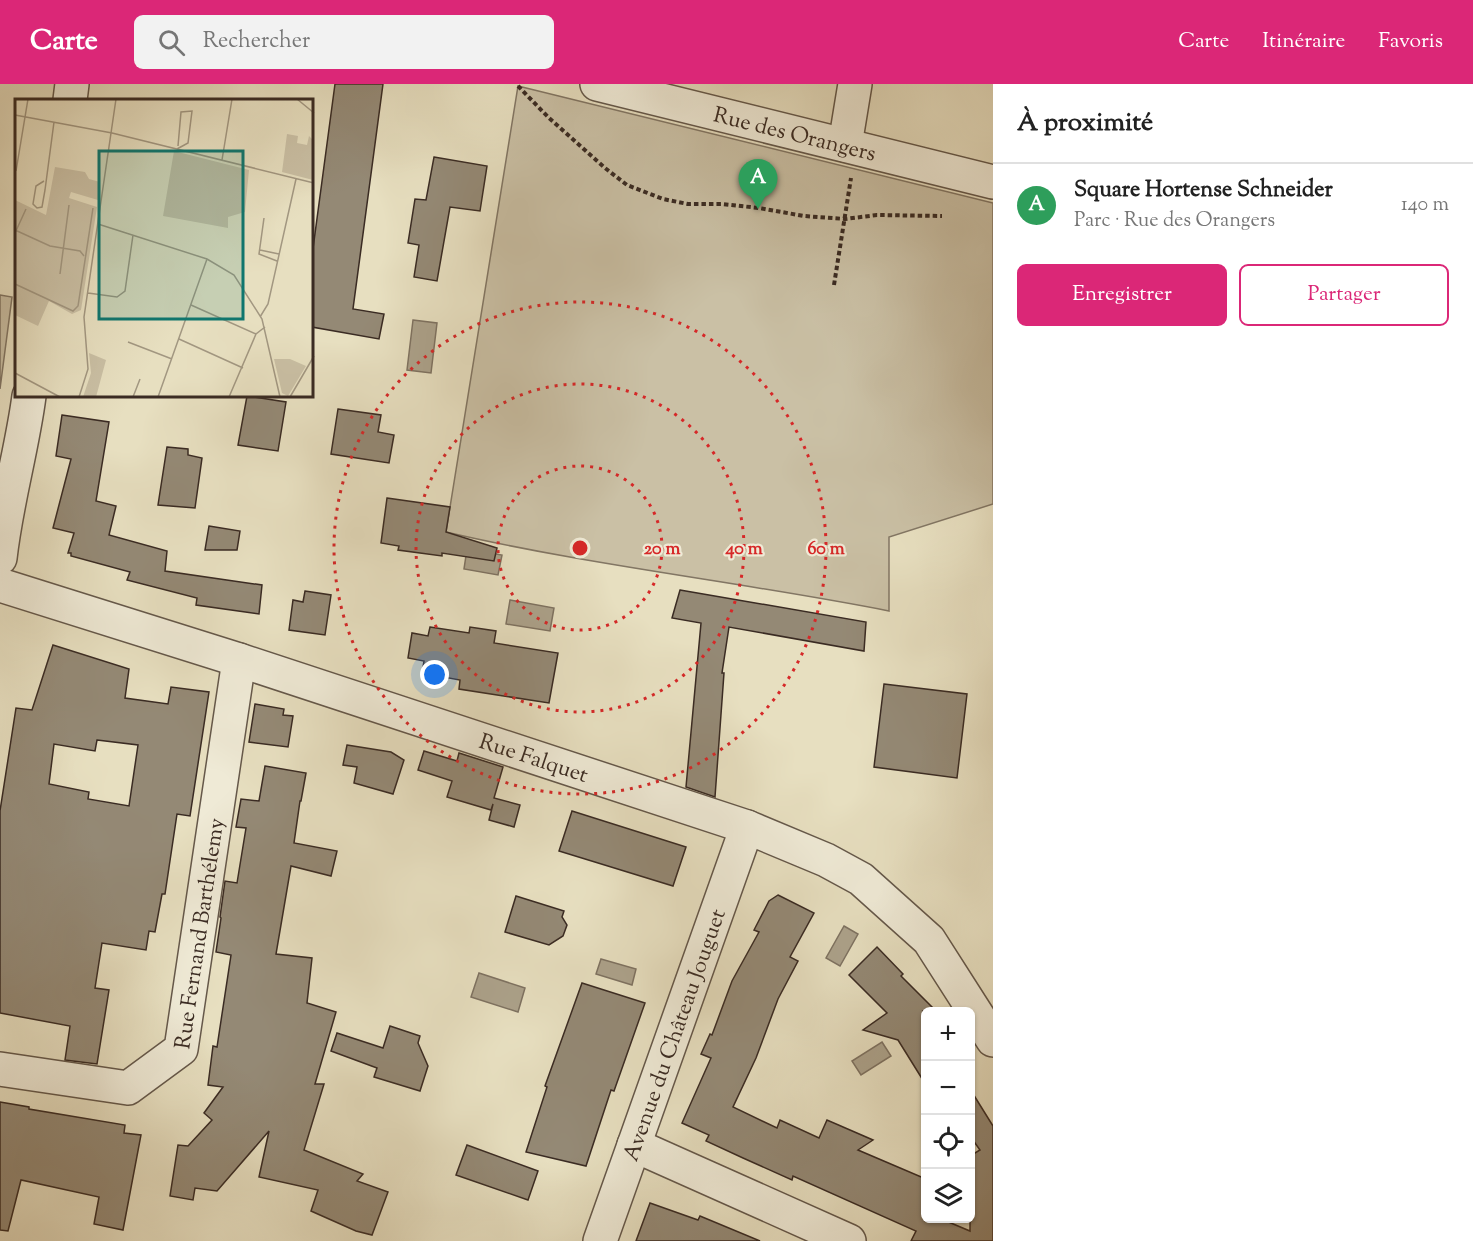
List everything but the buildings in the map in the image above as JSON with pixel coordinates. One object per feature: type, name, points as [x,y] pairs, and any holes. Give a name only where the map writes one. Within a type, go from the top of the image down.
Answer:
[{"type":"street","points":[[70,99],[72,84]]},
{"type":"street","name":"Rue des Orangers","points":[[597,84],[993,182]]},
{"type":"street","points":[[850,146],[855,84]]},
{"type":"street","points":[[0,558],[4,522],[25,426],[29,398]]},
{"type":"street","name":"Rue Falquet","points":[[0,585],[239,660],[747,827],[826,860],[861,879],[929,940],[993,1040]]},
{"type":"street","name":"Rue Fernand Barthélemy","points":[[0,1069],[128,1088],[181,1048],[239,660]]},
{"type":"street","name":"Avenue du Château Jouguet","points":[[600,1241],[747,827]]},
{"type":"street","points":[[634,1145],[849,1241]]},
{"type":"path","points":[[518,86],[549,118],[605,168],[627,185],[654,196],[688,204],[722,204],[804,216],[845,219],[877,215],[942,216]]},
{"type":"path","points":[[834,285],[845,219],[850,146]]},
{"type":"shaded area","points":[[518,86],[993,203],[993,504],[889,537],[889,611],[556,555],[446,532]]},
{"type":"shaded area","points":[[0,295],[12,297],[0,389]]},
{"type":"shaded area","points":[[413,320],[437,323],[431,373],[407,370]]},
{"type":"shaded area","points":[[467,549],[502,555],[498,575],[464,569]]},
{"type":"shaded area","points":[[510,600],[554,608],[550,631],[506,624]]},
{"type":"shaded area","points":[[844,926],[858,934],[840,966],[826,958]]},
{"type":"shaded area","points":[[601,959],[636,969],[632,985],[596,974]]},
{"type":"shaded area","points":[[479,973],[525,988],[518,1012],[471,997]]},
{"type":"shaded area","points":[[882,1042],[891,1056],[861,1075],[852,1061]]},
{"type":"place","name":"Square Hortense Schneider","points":[[758,209]]}]
